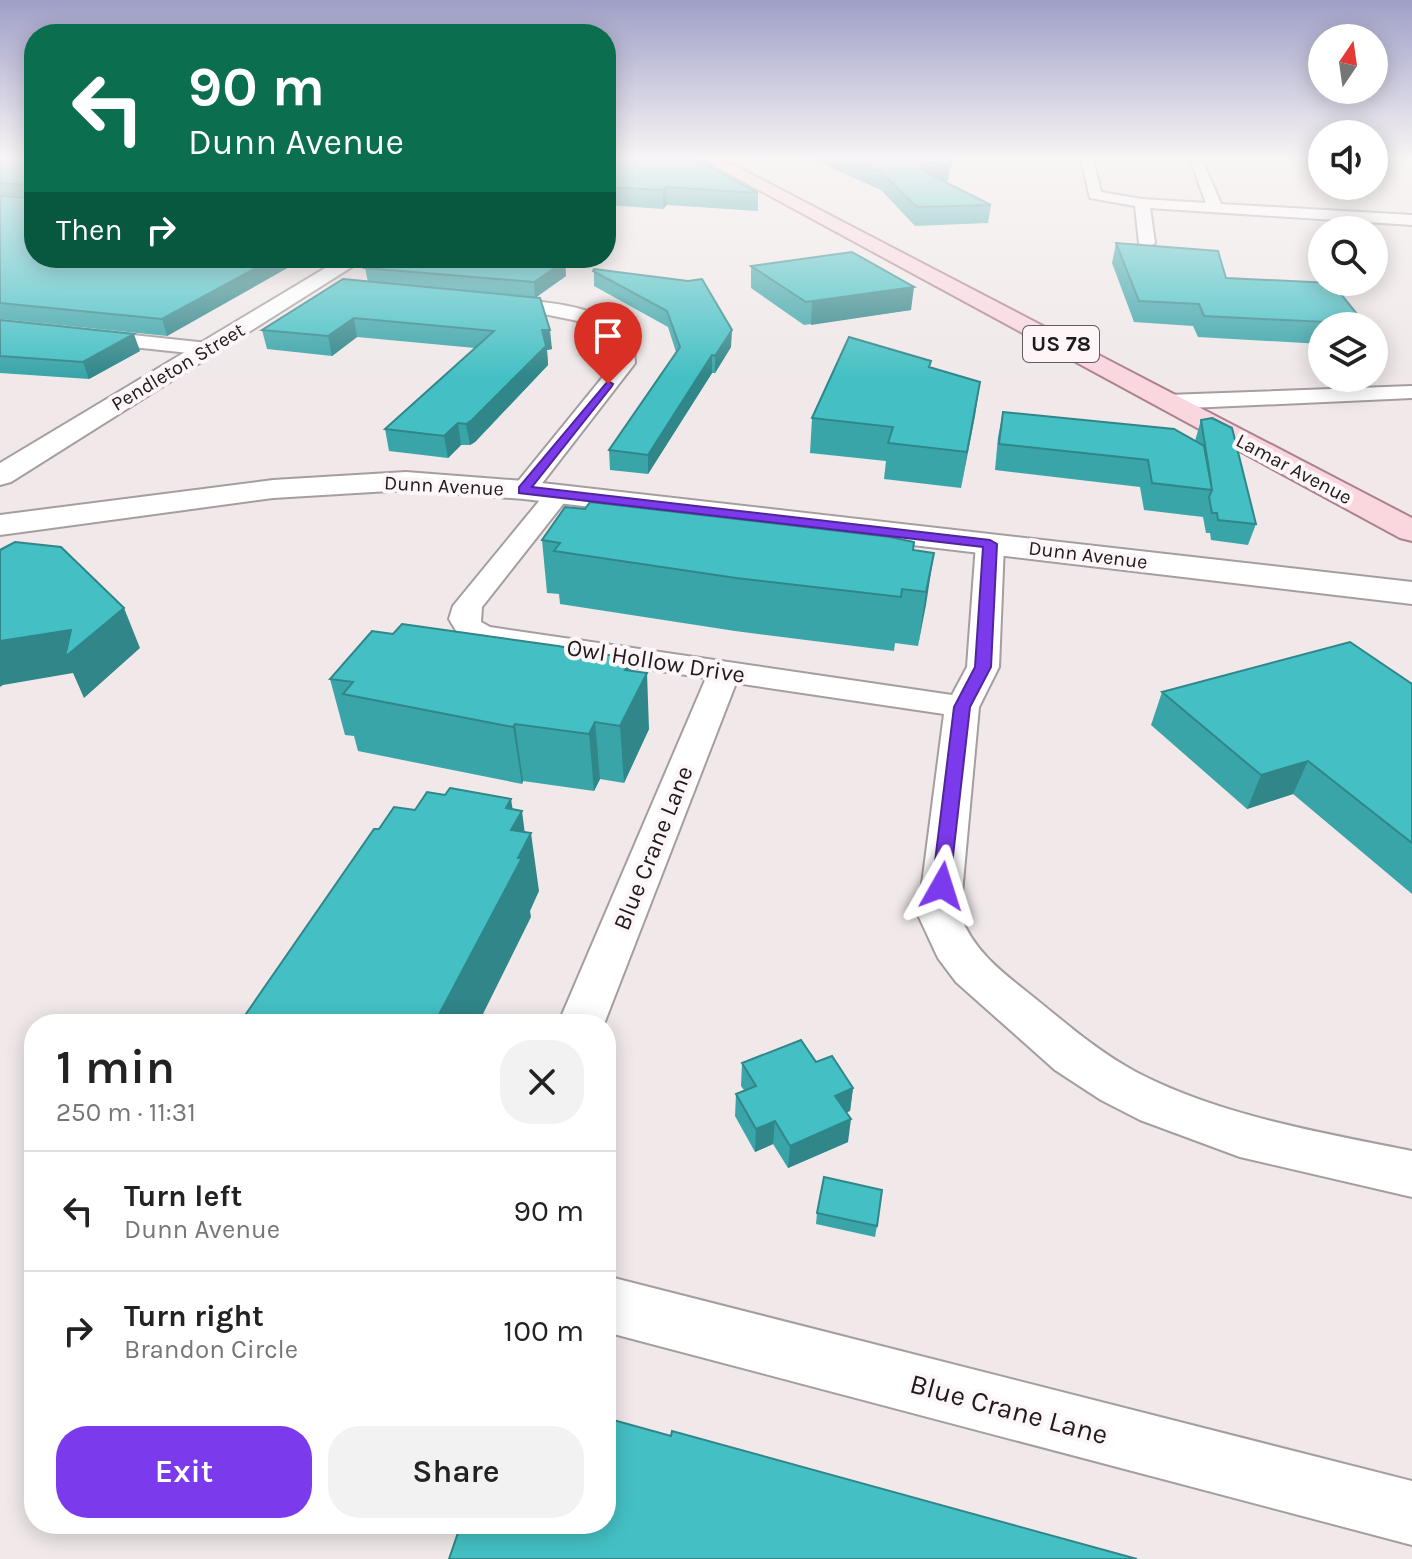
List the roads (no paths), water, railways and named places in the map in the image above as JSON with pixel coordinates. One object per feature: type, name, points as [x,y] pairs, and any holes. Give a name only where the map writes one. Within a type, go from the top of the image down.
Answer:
[{"type":"main road","name":"Lamar Avenue","points":[[850,232],[1412,531]]},
{"type":"street","points":[[1146,232],[1147,243]]},
{"type":"street","name":"Pendleton Street","points":[[0,476],[340,268]]},
{"type":"street","points":[[310,286],[339,289]]},
{"type":"street","points":[[468,300],[539,307],[594,319],[623,340],[625,363],[524,490]]},
{"type":"street","points":[[0,327],[208,349]]},
{"type":"street","points":[[1167,402],[1412,392]]},
{"type":"street","name":"Dunn Avenue","points":[[0,525],[273,489],[406,481],[524,490],[1412,593]]},
{"type":"street","name":"Owl Hollow Drive","points":[[558,494],[468,606],[464,619],[469,628],[482,635],[962,707]]},
{"type":"street","points":[[990,544],[983,667],[962,707],[939,915],[948,943],[975,975],[1080,1062],[1197,1121],[1263,1143],[1412,1174]]},
{"type":"street","name":"Blue Crane Lane","points":[[585,1014],[725,671]]},
{"type":"street","name":"Blue Crane Lane","points":[[616,1307],[1412,1513]]}]
